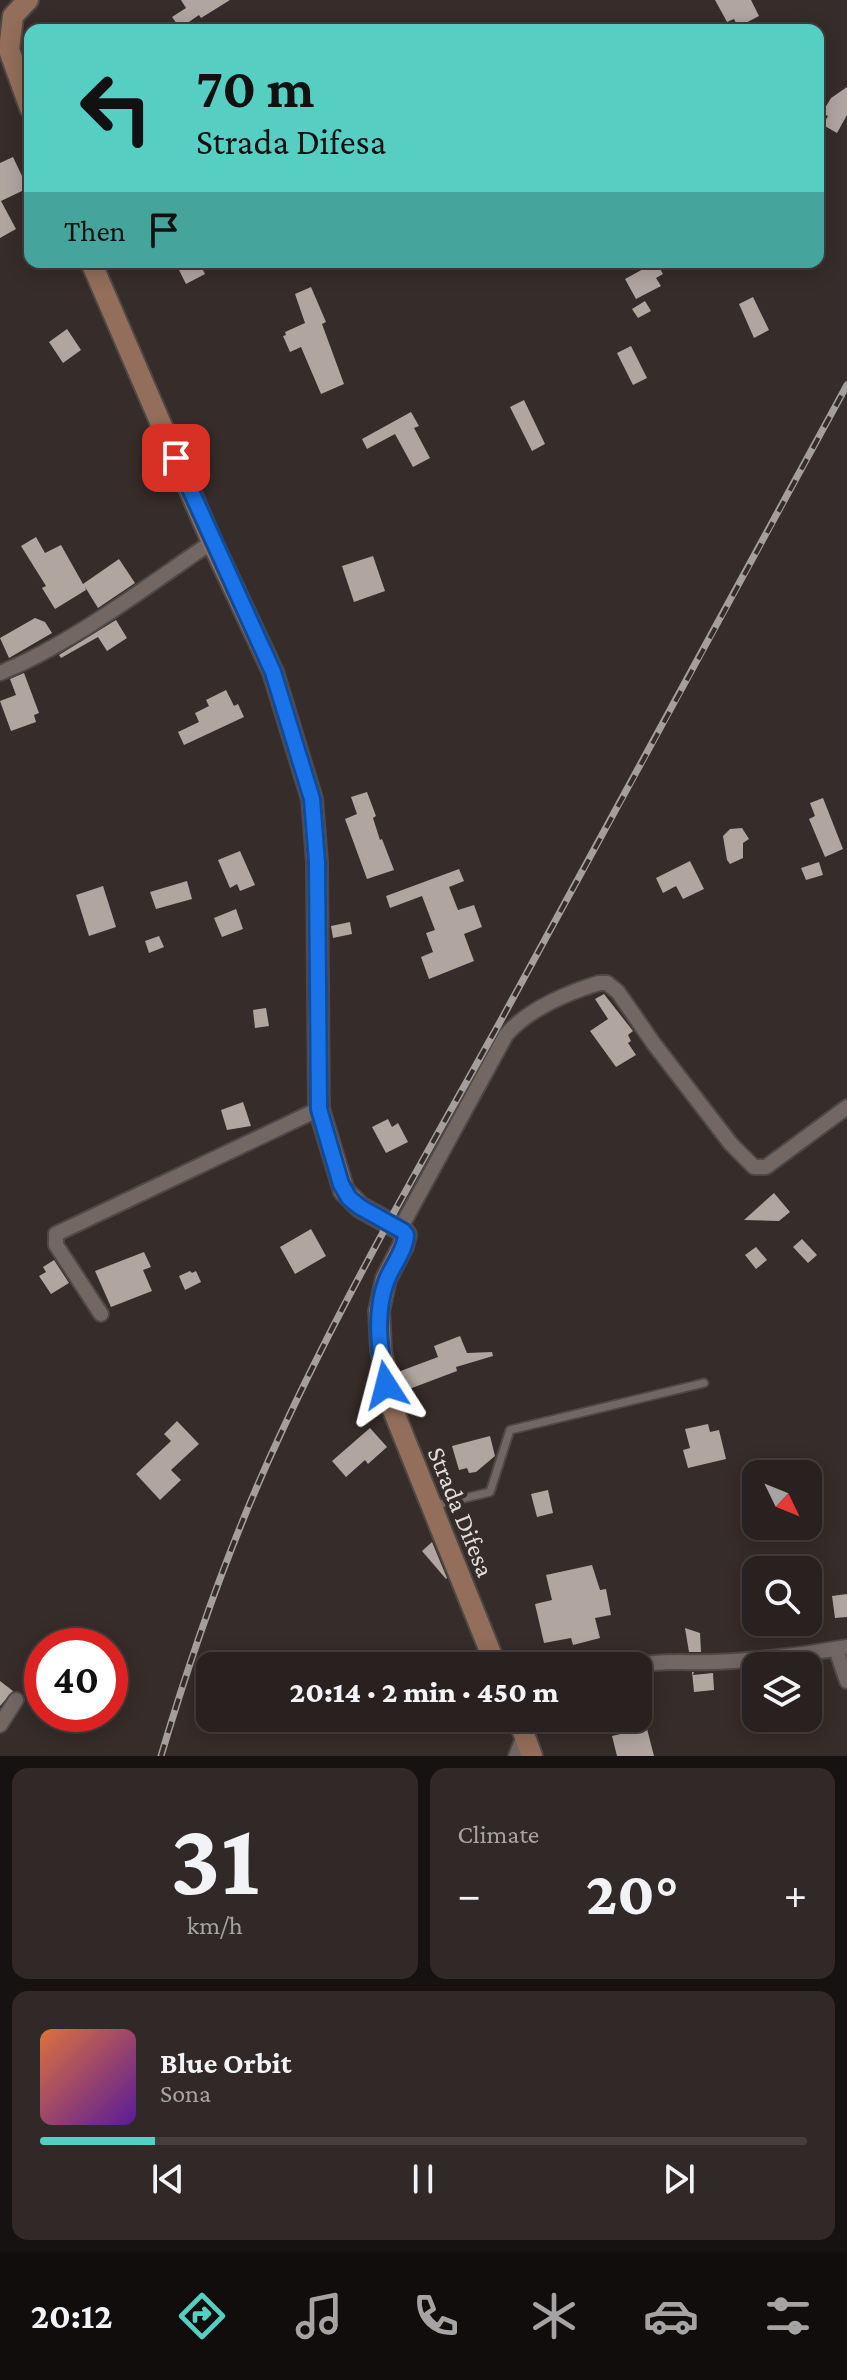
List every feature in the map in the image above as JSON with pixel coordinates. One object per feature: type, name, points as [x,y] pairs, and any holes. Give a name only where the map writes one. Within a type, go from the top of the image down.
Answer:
[{"type":"street","points":[[24,91],[9,50],[13,16],[28,0]]},
{"type":"street","points":[[94,268],[212,542],[273,672],[312,799],[317,862],[319,1109],[344,1191],[360,1207],[400,1229],[506,1035],[532,1013],[599,983],[607,983],[618,992],[731,1144],[754,1167],[766,1167],[847,1107]]},
{"type":"street","points":[[0,673],[24,663],[111,610],[212,542]]},
{"type":"street","points":[[101,1314],[56,1245],[56,1234],[319,1109]]},
{"type":"street","name":"Strada Difesa","points":[[400,1229],[406,1240],[386,1279],[379,1329],[394,1416],[490,1652]]},
{"type":"street","points":[[652,1661],[712,1662],[841,1648],[847,1681]]},
{"type":"street","points":[[0,1725],[16,1700]]},
{"type":"street","points":[[516,1756],[520,1732]]},
{"type":"street","points":[[523,1732],[532,1756]]},
{"type":"lane","points":[[430,1506],[490,1492],[510,1430],[704,1383]]},
{"type":"building","points":[[181,0],[230,0],[201,18],[199,15],[186,24],[177,24],[172,17],[186,8]]},
{"type":"building","points":[[715,0],[751,0],[759,16],[744,24],[736,24],[734,19],[727,22]]},
{"type":"building","points":[[847,87],[847,115],[837,133],[824,126],[828,116],[824,110],[831,98]]},
{"type":"building","points":[[13,157],[24,175],[24,195],[22,191],[1,201],[16,229],[0,238],[0,163]]},
{"type":"building","points":[[178,268],[207,268],[203,270],[205,274],[186,284]]},
{"type":"building","points":[[645,268],[660,268],[663,274],[656,278],[661,286],[636,299],[625,279]]},
{"type":"building","points":[[311,287],[326,322],[322,324],[344,384],[321,394],[301,347],[290,352],[283,336],[285,332],[305,323],[295,294]]},
{"type":"building","points":[[753,297],[769,330],[754,338],[739,304]]},
{"type":"building","points":[[645,301],[651,311],[638,318],[632,309]]},
{"type":"building","points":[[67,329],[81,350],[63,363],[49,342]]},
{"type":"building","points":[[631,346],[647,378],[633,385],[617,353]]},
{"type":"building","points":[[524,400],[545,444],[532,451],[510,407]]},
{"type":"building","points":[[411,412],[419,426],[414,428],[430,458],[413,467],[395,434],[367,449],[362,439]]},
{"type":"building","points":[[36,537],[45,553],[61,545],[83,584],[119,559],[135,583],[98,608],[85,587],[86,590],[55,609],[42,588],[46,586],[21,546]]},
{"type":"building","points":[[373,556],[385,591],[354,602],[342,566]]},
{"type":"building","points":[[35,618],[45,622],[52,633],[9,658],[0,638]]},
{"type":"building","points":[[116,620],[127,638],[107,651],[98,637],[61,658],[59,655]]},
{"type":"building","points":[[24,673],[39,713],[34,715],[36,722],[11,731],[0,701],[16,695],[10,679]]},
{"type":"building","points":[[226,690],[244,717],[184,745],[178,732],[199,722],[195,713],[209,706],[206,700]]},
{"type":"building","points":[[367,792],[376,816],[373,818],[380,840],[394,870],[367,879],[345,819],[357,814],[351,797]]},
{"type":"building","points":[[823,798],[843,849],[825,857],[809,819],[815,816],[810,803]]},
{"type":"building","points":[[742,828],[749,839],[743,843],[743,858],[730,864],[723,836],[730,829]]},
{"type":"building","points":[[240,851],[255,885],[240,891],[237,884],[230,888],[218,860]]},
{"type":"building","points":[[690,861],[704,889],[683,899],[676,886],[663,893],[656,878]]},
{"type":"building","points":[[819,862],[823,875],[806,880],[801,868]]},
{"type":"building","points":[[459,869],[464,881],[449,887],[458,910],[474,905],[482,927],[464,934],[474,961],[429,979],[421,957],[433,952],[426,933],[435,930],[422,896],[390,908],[386,896]]},
{"type":"building","points":[[187,881],[192,899],[156,909],[150,892]]},
{"type":"building","points":[[103,886],[116,927],[89,936],[76,895]]},
{"type":"building","points":[[236,909],[243,929],[222,937],[214,918]]},
{"type":"building","points":[[350,922],[352,934],[333,938],[331,926]]},
{"type":"building","points":[[159,936],[164,947],[149,953],[145,941]]},
{"type":"building","points":[[604,994],[633,1031],[628,1035],[631,1041],[628,1043],[636,1055],[616,1067],[590,1031],[608,1019],[595,999]]},
{"type":"building","points":[[266,1008],[269,1026],[255,1028],[253,1010]]},
{"type":"building","points":[[243,1102],[251,1126],[227,1130],[221,1110]]},
{"type":"building","points":[[388,1119],[392,1127],[398,1123],[408,1142],[386,1153],[372,1127]]},
{"type":"building","points":[[774,1193],[790,1212],[779,1221],[744,1220]]},
{"type":"building","points":[[311,1229],[326,1256],[295,1274],[280,1247]]},
{"type":"building","points":[[802,1239],[817,1255],[808,1263],[793,1247]]},
{"type":"building","points":[[756,1247],[767,1260],[756,1269],[745,1255]]},
{"type":"building","points":[[144,1252],[151,1267],[143,1270],[152,1291],[111,1307],[95,1271]]},
{"type":"building","points":[[54,1260],[69,1283],[51,1294],[39,1276],[46,1272],[43,1267]]},
{"type":"building","points":[[196,1271],[201,1282],[185,1290],[179,1276]]},
{"type":"building","points":[[460,1336],[467,1353],[492,1352],[493,1356],[456,1367],[457,1371],[404,1391],[398,1372],[438,1357],[434,1346]]},
{"type":"building","points":[[177,1421],[199,1444],[171,1470],[181,1480],[160,1500],[136,1474],[171,1441],[164,1434]]},
{"type":"building","points":[[708,1424],[710,1432],[719,1430],[726,1459],[688,1468],[683,1450],[690,1448],[685,1429]]},
{"type":"building","points":[[370,1428],[387,1447],[368,1464],[365,1460],[346,1477],[332,1461]]},
{"type":"building","points":[[490,1436],[495,1456],[476,1472],[469,1473],[467,1468],[459,1470],[452,1446]]},
{"type":"building","points":[[548,1490],[553,1513],[537,1517],[531,1494]]},
{"type":"building","points":[[432,1542],[447,1578],[446,1579],[422,1551]]},
{"type":"building","points":[[592,1565],[600,1590],[606,1589],[611,1615],[595,1618],[600,1638],[573,1645],[571,1638],[544,1643],[535,1604],[552,1600],[546,1575]]},
{"type":"building","points":[[847,1594],[847,1617],[835,1618],[832,1596]]},
{"type":"building","points":[[685,1628],[700,1633],[701,1652],[689,1652]]},
{"type":"building","points":[[692,1672],[693,1675],[713,1673],[714,1690],[694,1692]]},
{"type":"building","points":[[0,1681],[13,1691],[0,1706]]},
{"type":"building","points":[[648,1732],[654,1756],[617,1756],[612,1736]]},
{"type":"railway","points":[[161,1756],[231,1550],[264,1470],[333,1327],[847,385]]},
{"type":"route","points":[[176,458],[273,672],[312,799],[317,862],[319,1109],[344,1191],[360,1207],[406,1235],[386,1279],[379,1311],[386,1385]]}]
